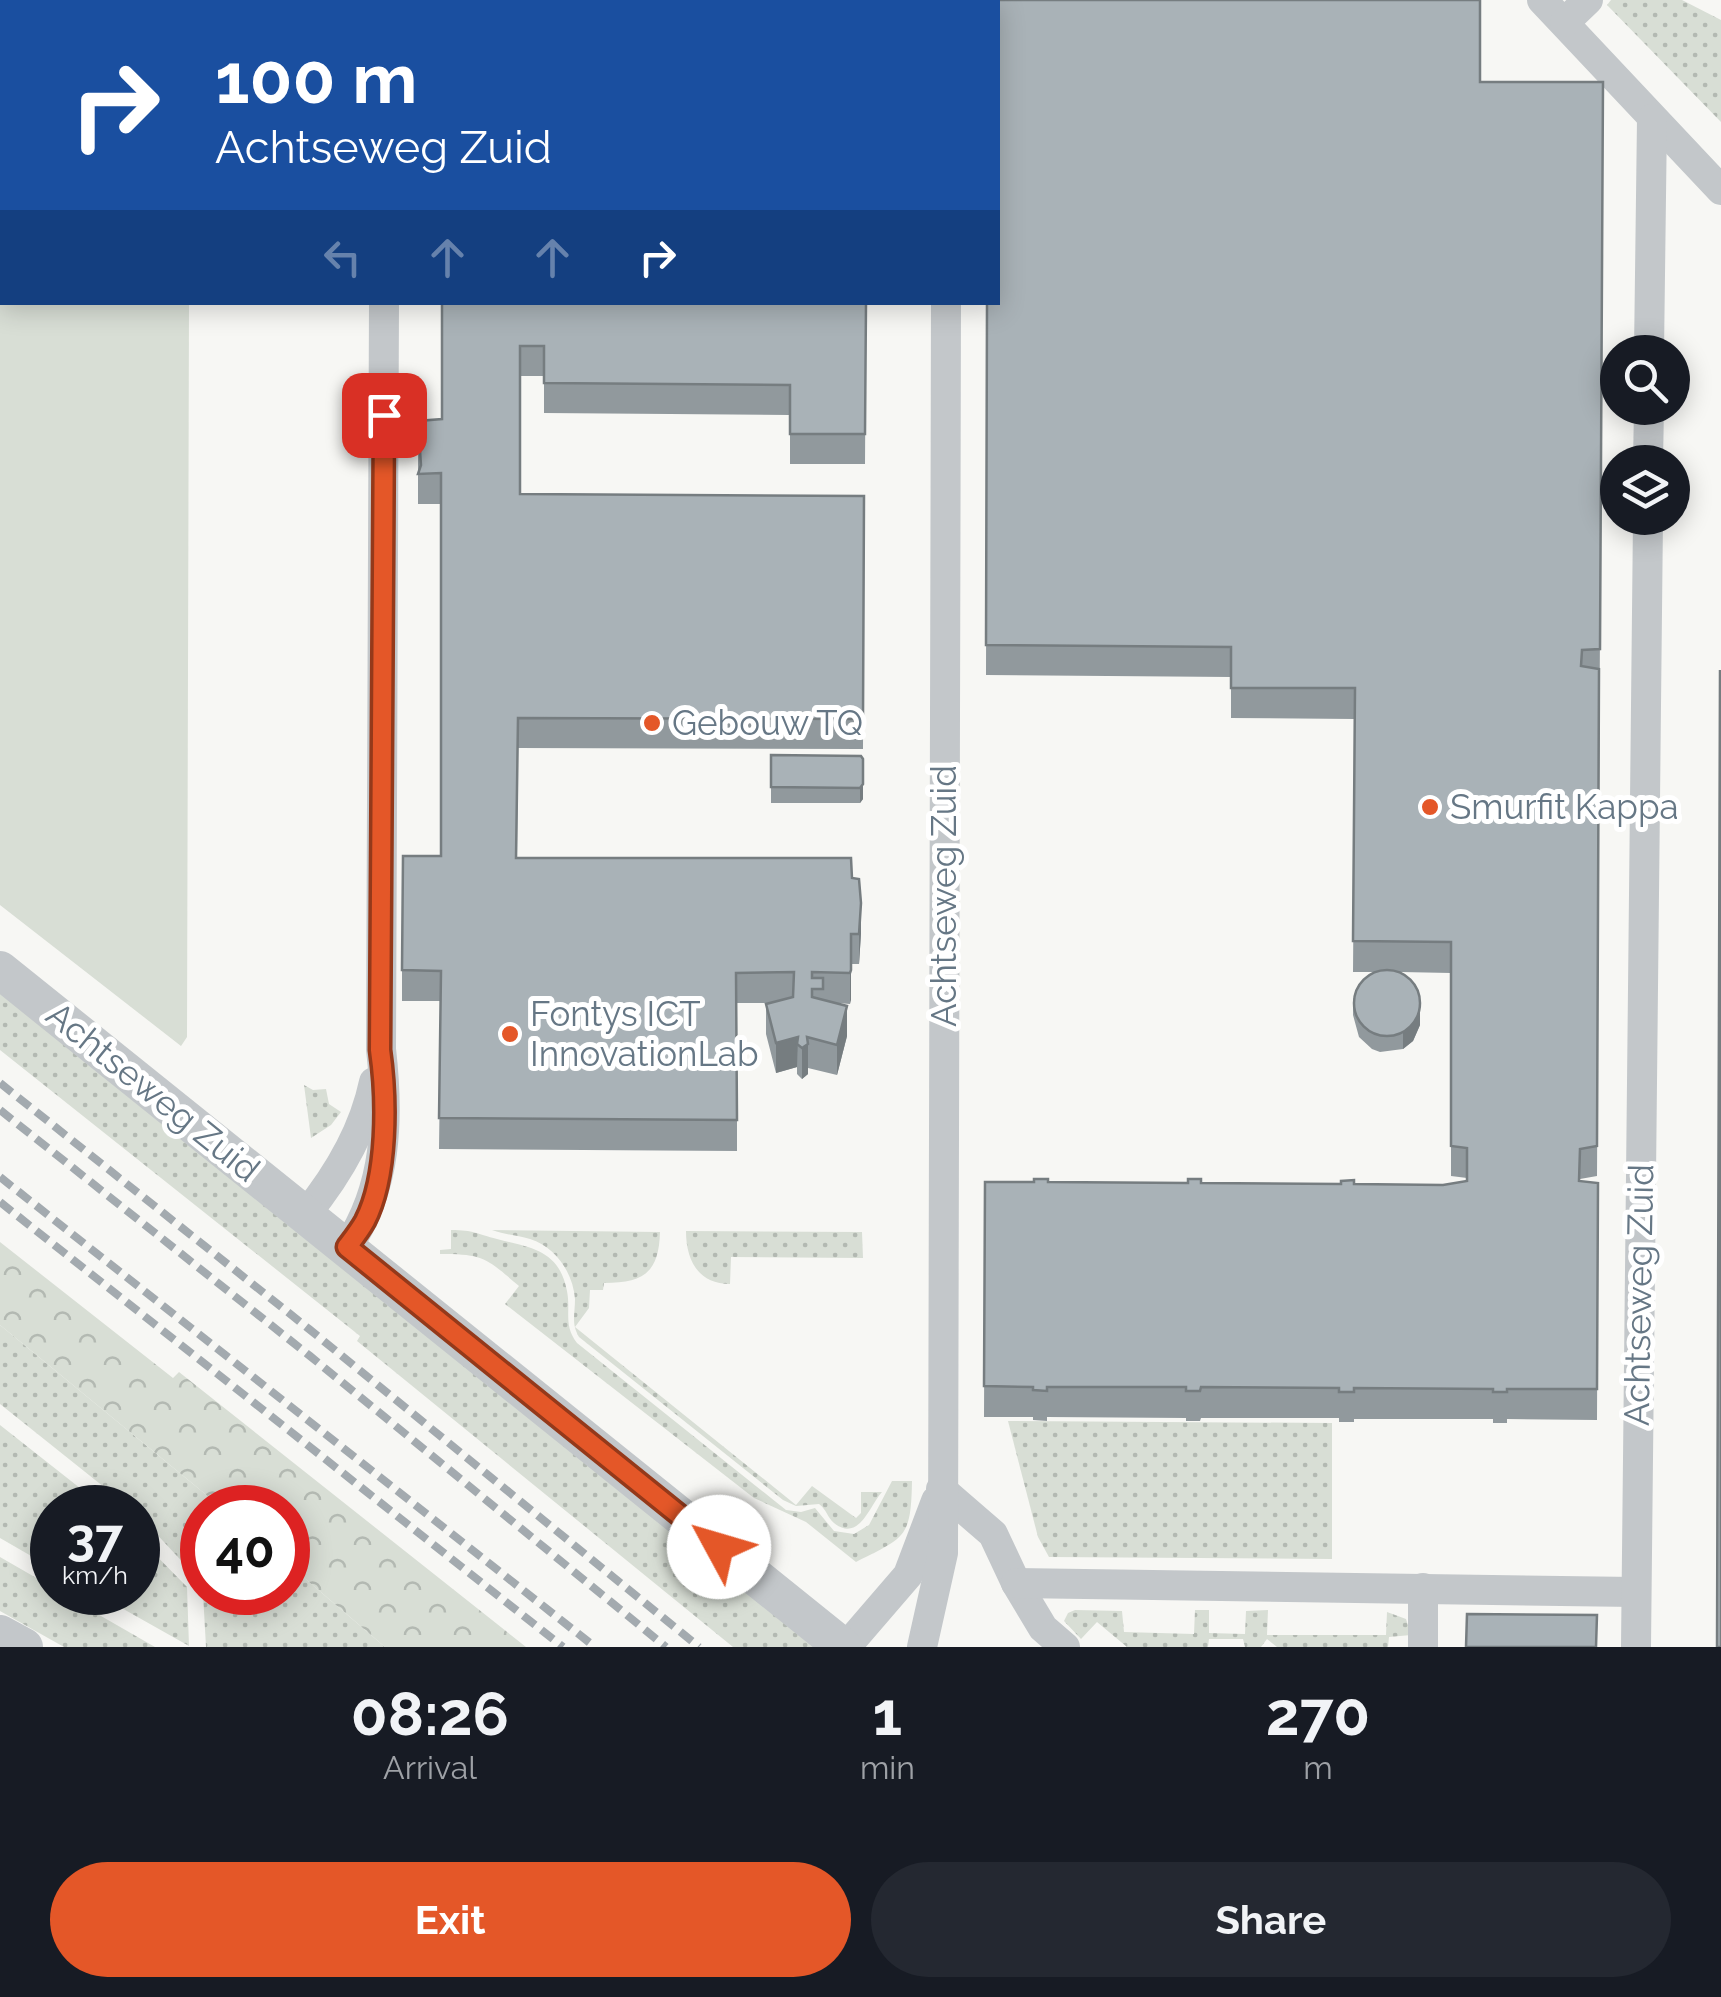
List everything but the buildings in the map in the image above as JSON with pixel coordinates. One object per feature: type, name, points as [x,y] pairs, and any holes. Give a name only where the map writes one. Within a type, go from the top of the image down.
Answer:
[{"type":"street","points":[[1542,0],[1721,190]]},
{"type":"street","points":[[1565,22],[1588,0]]},
{"type":"street","points":[[1650,335],[1652,120]]},
{"type":"street","points":[[347,1247],[366,1220],[382,1158],[386,1095],[380,1050],[384,305]]},
{"type":"street","name":"Achtseweg Zuid","points":[[922,1647],[943,1553],[946,305]]},
{"type":"street","name":"Achtseweg Zuid","points":[[1636,1647],[1648,535]]},
{"type":"street","name":"Achtseweg Zuid","points":[[0,970],[845,1647],[908,1575],[941,1489]]},
{"type":"street","points":[[306,1214],[326,1190],[367,1114],[380,1050]]},
{"type":"street","points":[[941,1489],[993,1534],[1043,1628],[1065,1647]]},
{"type":"street","points":[[1016,1583],[1635,1592]]},
{"type":"street","points":[[1423,1588],[1423,1647]]},
{"type":"street","points":[[0,1634],[24,1647]]},
{"type":"green space","points":[[1611,0],[1682,0],[1721,20],[1721,122],[1607,5]]},
{"type":"green space","points":[[0,305],[189,305],[187,1037],[181,1046],[0,905]]},
{"type":"green space","points":[[0,990],[820,1647],[733,1647],[357,1341],[360,1336],[0,1050]]},
{"type":"green space","points":[[304,1085],[313,1090],[326,1089],[329,1104],[341,1112],[331,1125],[311,1138]]},
{"type":"green space","points":[[451,1230],[521,1245],[550,1258],[563,1277],[569,1324],[577,1343],[786,1510],[801,1512],[815,1508],[834,1531],[854,1534],[869,1525],[892,1481],[912,1481],[910,1515],[902,1534],[856,1562],[806,1522],[754,1498],[505,1304],[519,1286],[499,1269],[476,1257],[440,1254],[440,1250],[451,1249]]},
{"type":"green space","points":[[492,1230],[660,1232],[656,1257],[646,1273],[629,1281],[604,1283],[603,1290],[590,1290],[589,1308],[575,1327],[574,1289],[567,1271],[539,1243]]},
{"type":"green space","points":[[686,1231],[862,1232],[863,1258],[731,1257],[730,1284],[719,1283],[702,1275],[691,1261]]},
{"type":"green space","points":[[0,1242],[173,1378],[179,1372],[526,1647],[385,1647],[310,1583],[310,1485],[194,1485],[0,1325]]},
{"type":"green space","points":[[0,1325],[194,1485],[180,1485],[180,1559],[160,1538],[160,1485],[101,1485],[0,1404]]},
{"type":"green space","points":[[575,1327],[796,1505],[812,1486],[856,1518],[861,1513],[861,1492],[882,1492],[863,1520],[850,1528],[832,1521],[819,1504],[796,1506],[783,1500],[579,1337]]},
{"type":"green space","points":[[1008,1421],[1332,1423],[1332,1559],[1049,1557],[1038,1537]]},
{"type":"green space","points":[[0,1425],[76,1485],[30,1485],[30,1555],[0,1538]]},
{"type":"green space","points":[[0,1557],[30,1574],[30,1615],[99,1615],[155,1647],[64,1647],[0,1611]]},
{"type":"green space","points":[[160,1559],[180,1580],[180,1615],[188,1615],[189,1646],[134,1615],[160,1615]]},
{"type":"green space","points":[[310,1583],[385,1647],[206,1647],[204,1615],[310,1615]]},
{"type":"green space","points":[[1075,1610],[1122,1611],[1124,1632],[1194,1634],[1195,1610],[1209,1610],[1209,1633],[1245,1634],[1246,1611],[1268,1610],[1267,1635],[1386,1635],[1387,1612],[1406,1619],[1411,1635],[1389,1637],[1388,1647],[1277,1647],[1267,1639],[1261,1647],[1245,1647],[1243,1639],[1209,1639],[1208,1647],[1127,1647],[1097,1622],[1081,1639],[1064,1621]]},
{"type":"railway","points":[[0,1083],[699,1647]]},
{"type":"railway","points":[[0,1110],[310,1356],[666,1647]]},
{"type":"railway","points":[[0,1177],[595,1647]]},
{"type":"railway","points":[[0,1202],[563,1647]]},
{"type":"place","name":"Gebouw TQ","points":[[652,723]]},
{"type":"place","name":"Smurfit Kappa","points":[[1430,807]]},
{"type":"place","name":"Fontys ICT InnovationLab","points":[[510,1034]]},
{"type":"route","points":[[384,415],[380,1050],[386,1095],[382,1158],[366,1220],[347,1247],[719,1547]]}]
